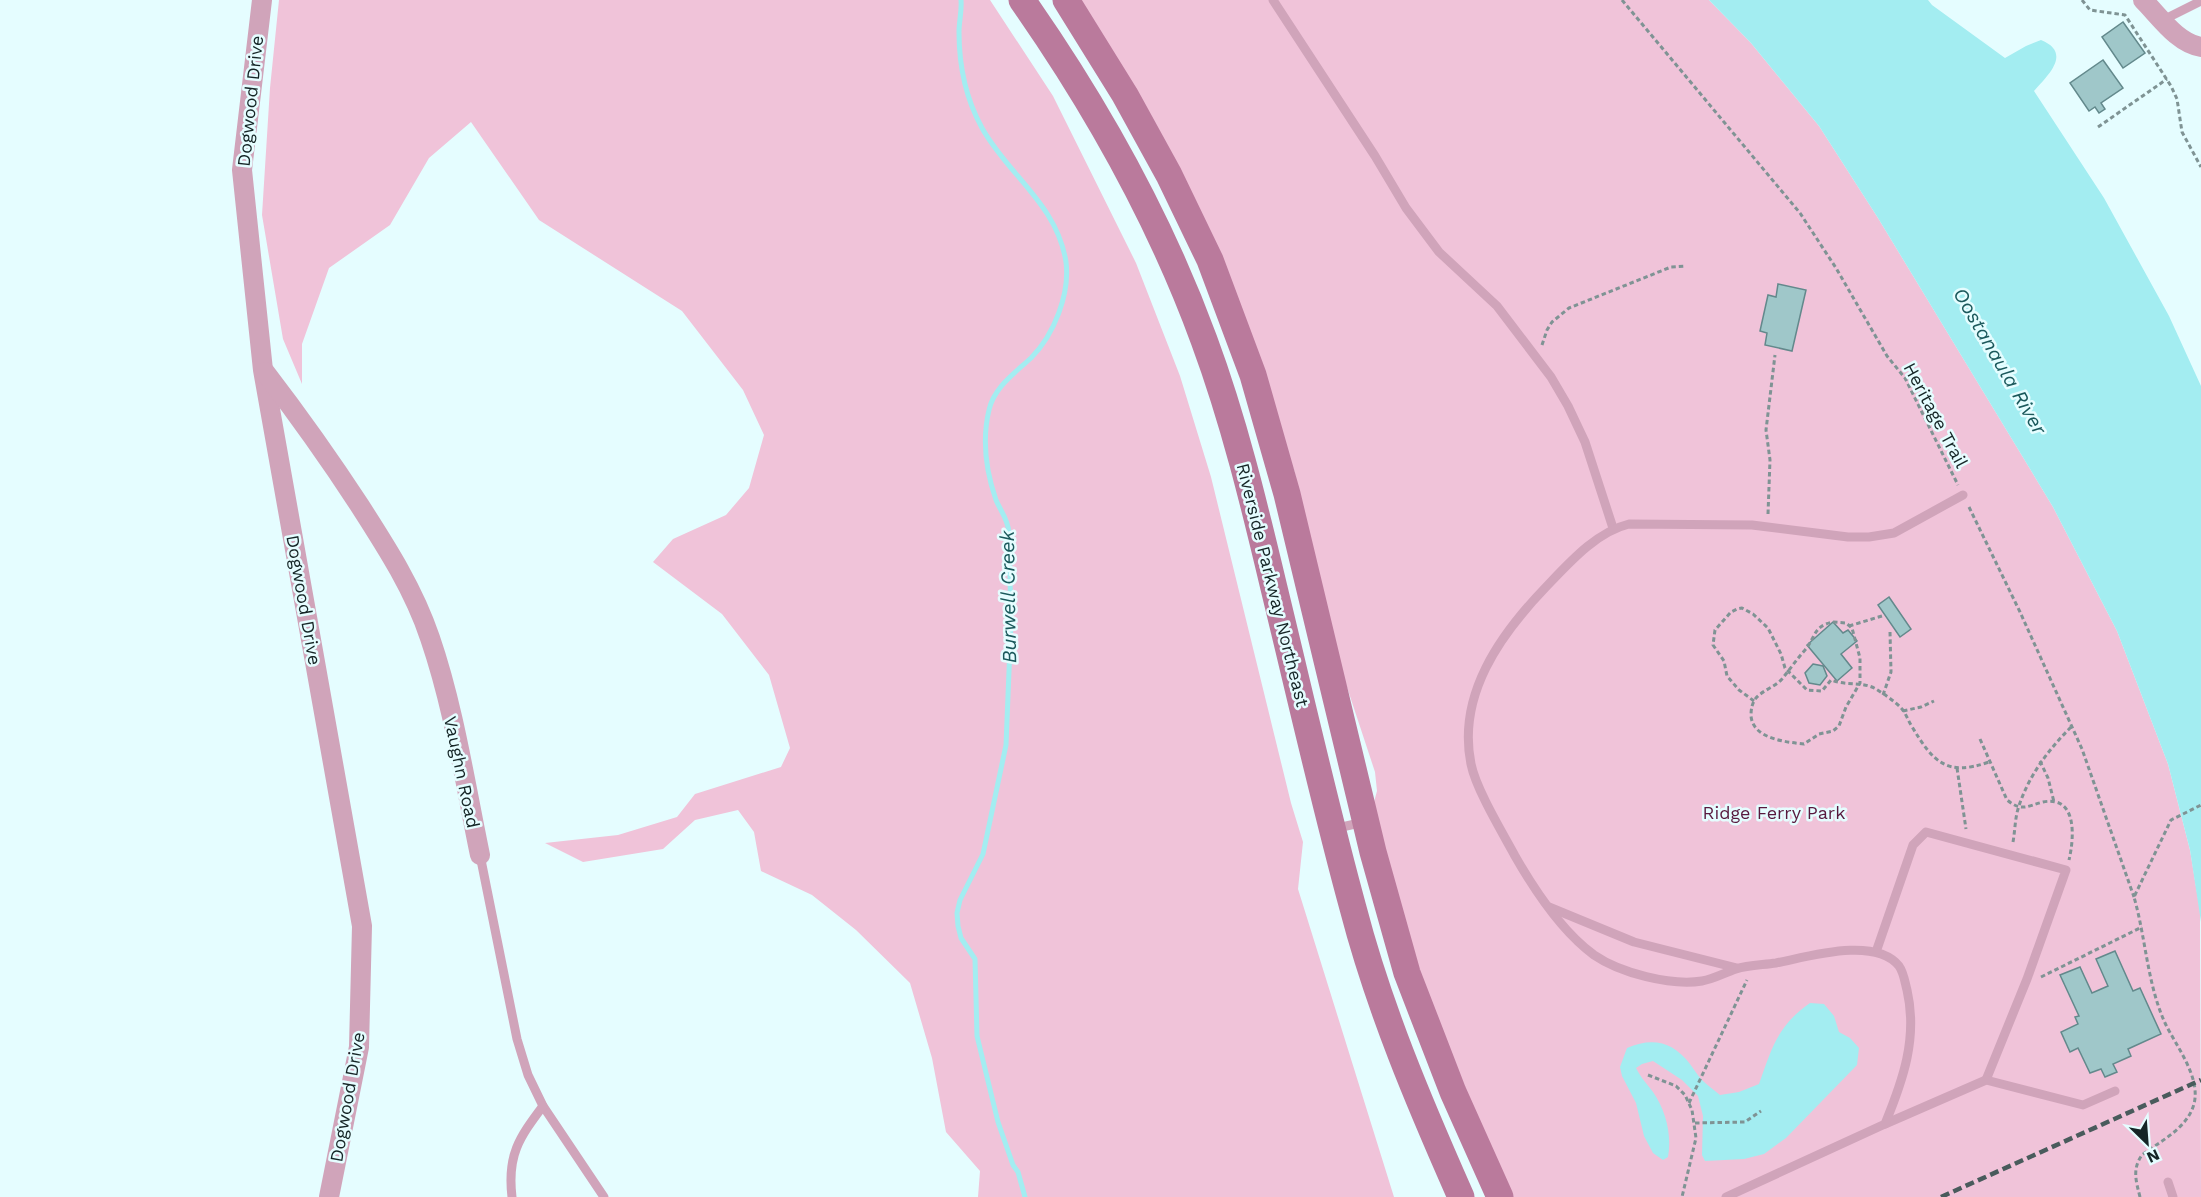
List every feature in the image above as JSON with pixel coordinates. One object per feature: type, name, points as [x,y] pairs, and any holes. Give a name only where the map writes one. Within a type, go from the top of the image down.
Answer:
[{"type":"main road","name":"Riverside Parkway Northeast","points":[[1022,0],[1068,66],[1131,175],[1184,287],[1205,341],[1226,401],[1251,491],[1332,829],[1380,1000],[1461,1197]]},
{"type":"main road","name":"Riverside Parkway Northeast","points":[[1066,0],[1125,95],[1169,175],[1210,260],[1250,366],[1287,494],[1366,821],[1407,974],[1449,1083],[1500,1197]]},
{"type":"street","name":"Dogwood Drive","points":[[262,0],[242,170],[263,370],[362,926],[359,1047],[329,1197]]},
{"type":"street","points":[[2143,0],[2189,45],[2201,48]]},
{"type":"street","name":"Vaughn Road","points":[[263,370],[343,480],[413,594],[430,637],[442,678],[480,855]]},
{"type":"lane","points":[[1273,0],[1375,156],[1406,208],[1439,252],[1497,306],[1537,358],[1568,406],[1585,442],[1613,528]]},
{"type":"lane","points":[[2163,20],[2201,1]]},
{"type":"lane","points":[[1884,1124],[1900,1088],[1907,1064],[1911,1029],[1908,998],[1899,966],[1876,952],[1849,951],[1738,968],[1702,981],[1678,982],[1642,976],[1595,956],[1561,924],[1548,907],[1504,836],[1471,766],[1469,734],[1471,706],[1484,668],[1527,607],[1567,567],[1613,528],[1629,524],[1726,524],[1768,526],[1848,537],[1869,537],[1894,533],[1964,495]]},
{"type":"lane","points":[[1332,829],[1366,821]]},
{"type":"lane","points":[[1876,952],[1913,845],[1926,832],[2067,870],[1986,1080]]},
{"type":"lane","name":"Vaughn Road","points":[[480,855],[520,1051],[528,1075],[543,1106],[604,1197]]},
{"type":"lane","points":[[1548,907],[1634,942],[1738,968]]},
{"type":"lane","points":[[1726,1197],[1986,1080],[2083,1105],[2115,1091]]},
{"type":"lane","points":[[512,1197],[510,1174],[513,1158],[523,1134],[543,1106]]},
{"type":"lane","points":[[2168,1182],[2173,1197]]},
{"type":"path","name":"Heritage Trail","points":[[1622,0],[1800,213],[1836,268],[1887,356],[1905,378],[1964,495],[2072,726],[2099,793],[2134,897],[2142,927],[2147,965],[2161,1010],[2192,1077],[2195,1096],[2194,1106],[2181,1125],[2149,1149],[2139,1160],[2135,1172],[2140,1197]]},
{"type":"path","points":[[2082,0],[2090,10],[2125,15],[2167,79],[2177,99],[2182,132],[2201,166]]},
{"type":"path","points":[[2098,127],[2167,79]]},
{"type":"path","points":[[1537,358],[1552,322],[1569,308],[1671,267],[1686,266]]},
{"type":"path","points":[[1768,526],[1770,460],[1766,430],[1775,355]]},
{"type":"path","points":[[1754,701],[1738,690],[1727,675],[1721,656],[1713,645],[1715,630],[1731,612],[1743,608],[1768,628],[1785,668],[1807,690],[1822,691],[1831,680],[1845,684],[1860,683],[1876,689],[1903,711],[1926,749],[1944,764],[1957,768],[1974,767],[1989,762]]},
{"type":"path","points":[[1849,626],[1858,647],[1860,683],[1839,726],[1833,731],[1819,734],[1804,744],[1772,738],[1761,733],[1751,718],[1754,701],[1780,681],[1807,648],[1817,629],[1833,622],[1849,626],[1882,616]]},
{"type":"path","points":[[1883,695],[1891,672],[1890,632]]},
{"type":"path","points":[[1903,711],[1934,701]]},
{"type":"path","points":[[2010,855],[2018,808],[2040,762],[2072,726]]},
{"type":"path","points":[[1980,739],[2003,795],[2015,806],[2023,807],[2054,802],[2070,813],[2073,824],[2072,849],[2067,870]]},
{"type":"path","points":[[2040,762],[2049,778],[2054,802]]},
{"type":"path","points":[[1957,768],[1968,844]]},
{"type":"path","points":[[2134,897],[2171,820],[2201,805]]},
{"type":"path","points":[[2024,986],[2142,927]]},
{"type":"path","points":[[1689,1103],[1754,966]]},
{"type":"path","points":[[1648,1075],[1676,1086],[1685,1095],[1695,1123],[1694,1154],[1682,1197]]},
{"type":"path","points":[[1695,1123],[1745,1122],[1761,1111]]},
{"type":"green space","points":[[279,0],[990,0],[1053,96],[1136,263],[1180,376],[1211,477],[1291,803],[1303,842],[1298,889],[1394,1197],[978,1197],[980,1171],[946,1132],[932,1058],[910,983],[856,930],[812,895],[761,871],[754,832],[738,810],[695,820],[663,849],[583,862],[545,843],[618,835],[677,817],[695,794],[781,767],[790,748],[769,675],[722,614],[653,562],[673,539],[726,515],[749,488],[764,435],[743,390],[682,311],[539,220],[471,122],[429,158],[390,225],[329,268],[302,344],[302,384],[283,339],[262,215],[270,88]]},
{"type":"green space","name":"Ridge Ferry Park","points":[[1079,0],[1709,0],[1751,43],[1819,126],[1878,218],[2053,507],[2117,631],[2168,764],[2190,850],[2200,911],[2201,1197],[1512,1197],[1437,1024],[1411,944],[1375,814],[1374,802],[1377,791],[1375,772],[1341,669],[1294,470]]},
{"type":"water","name":"Oostanaula River","points":[[1709,0],[1928,0],[2005,58],[2041,40],[2055,51],[2054,65],[2034,91],[2104,198],[2169,316],[2201,386],[2201,922],[2190,850],[2168,764],[2117,631],[2053,507],[1878,218],[1819,126],[1751,43]]},
{"type":"water","points":[[1810,1003],[1824,1004],[1834,1016],[1839,1032],[1850,1038],[1859,1048],[1857,1065],[1786,1138],[1764,1154],[1744,1159],[1705,1161],[1702,1155],[1703,1116],[1698,1096],[1682,1080],[1653,1061],[1636,1068],[1658,1099],[1667,1123],[1668,1157],[1663,1160],[1653,1153],[1644,1136],[1636,1103],[1622,1076],[1620,1067],[1627,1048],[1654,1042],[1669,1046],[1677,1051],[1702,1080],[1720,1095],[1739,1092],[1759,1084],[1772,1049],[1783,1029]]},
{"type":"building","points":[[2123,22],[2145,53],[2123,68],[2102,37]]},
{"type":"building","points":[[2103,60],[2123,88],[2101,103],[2105,109],[2099,113],[2095,107],[2089,111],[2070,83]]},
{"type":"building","points":[[1778,284],[1806,290],[1792,351],[1765,345],[1767,333],[1760,331],[1768,295],[1776,297]]},
{"type":"building","points":[[1889,597],[1911,629],[1900,637],[1878,605]]},
{"type":"building","points":[[1833,622],[1843,633],[1848,630],[1857,641],[1841,654],[1852,668],[1837,681],[1807,645]]},
{"type":"building","points":[[1813,664],[1823,666],[1827,676],[1820,685],[1809,683],[1805,673]]},
{"type":"building","points":[[2115,951],[2133,991],[2140,988],[2161,1034],[2128,1049],[2131,1056],[2113,1064],[2117,1072],[2105,1077],[2101,1069],[2090,1073],[2078,1048],[2070,1052],[2061,1032],[2078,1024],[2075,1017],[2079,1016],[2060,975],[2080,967],[2092,993],[2108,986],[2096,959]]},
{"type":"waterway","name":"Burwell Creek","points":[[961,0],[960,57],[976,117],[993,145],[1053,223],[1061,242],[1067,274],[1059,313],[1047,338],[1031,358],[1000,387],[995,394],[987,421],[986,455],[990,478],[1009,533],[1011,622],[1006,745],[983,854],[960,900],[957,913],[961,938],[975,959],[977,1036],[998,1122],[1013,1165],[1018,1172],[1025,1197]]},
{"type":"railway","points":[[1941,1197],[2201,1080]]}]
